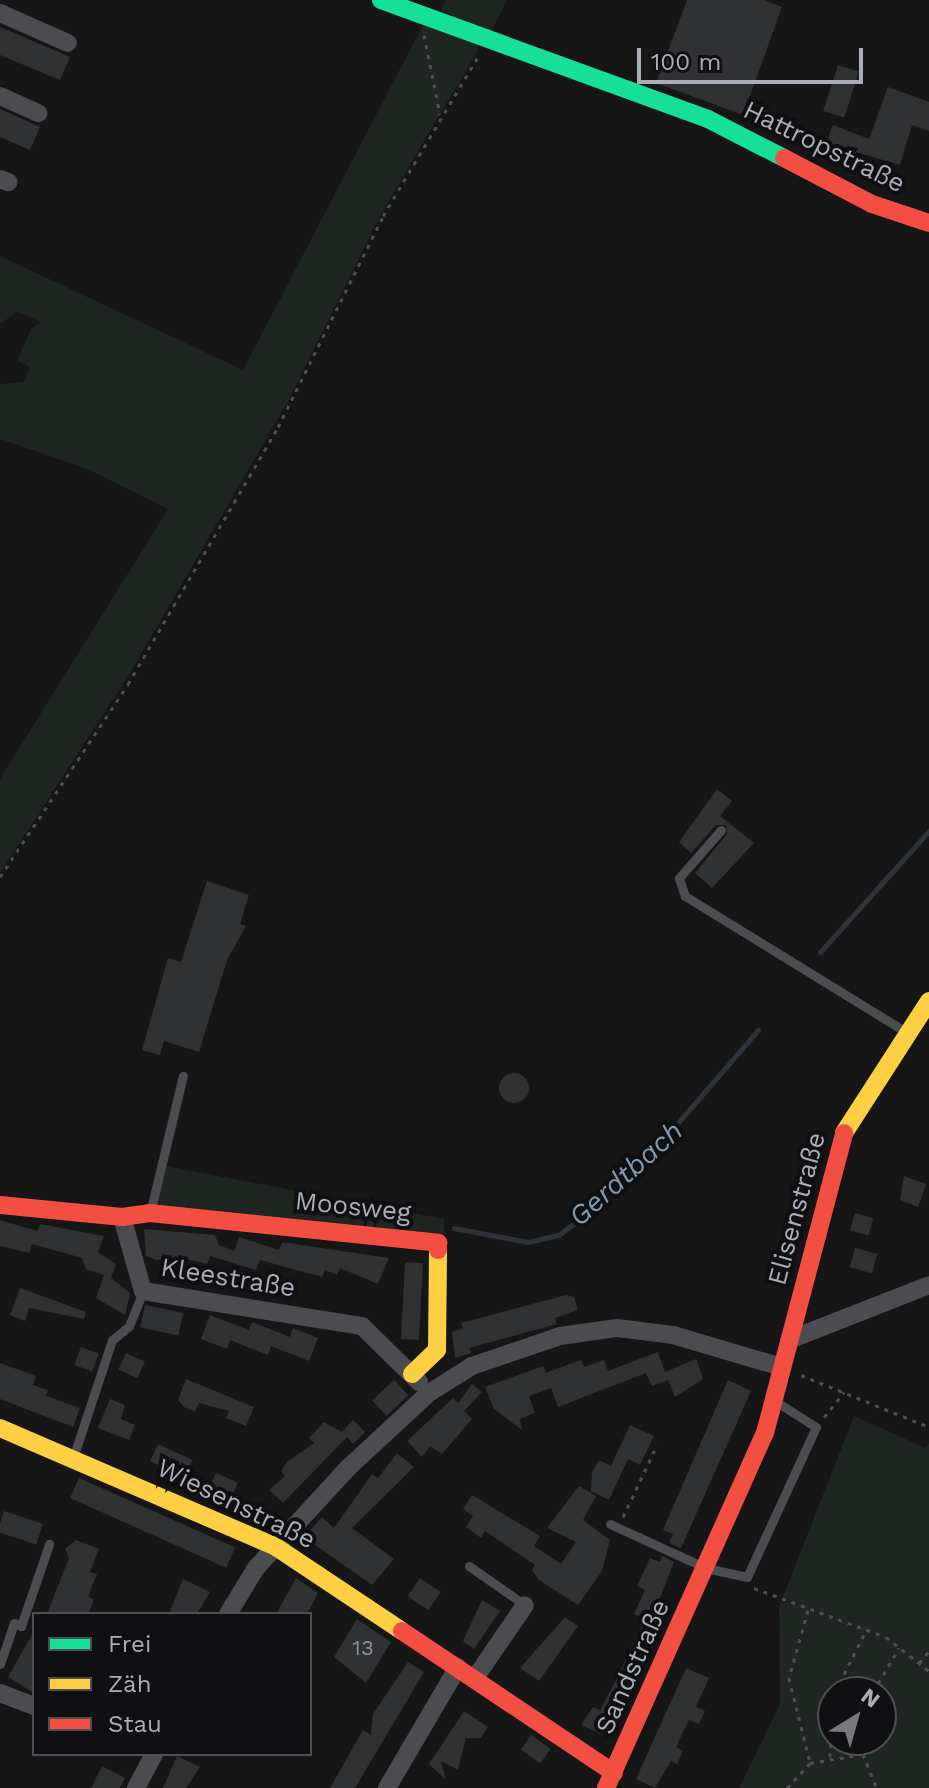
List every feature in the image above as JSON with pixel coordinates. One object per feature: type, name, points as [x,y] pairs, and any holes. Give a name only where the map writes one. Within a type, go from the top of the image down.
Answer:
[{"type":"street","name":"Hattropstraße","points":[[381,0],[708,119],[872,204],[929,223]]},
{"type":"street","points":[[0,13],[68,43]]},
{"type":"street","points":[[0,96],[38,113]]},
{"type":"street","name":"Elisenstraße","points":[[782,1367],[845,1129],[929,1001]]},
{"type":"street","points":[[0,1205],[122,1217]]},
{"type":"street","name":"Moosweg","points":[[122,1217],[150,1213],[438,1243],[437,1350],[412,1374]]},
{"type":"street","name":"Kleestraße","points":[[122,1217],[143,1291],[362,1326],[429,1393]]},
{"type":"street","points":[[789,1340],[929,1285]]},
{"type":"street","points":[[229,1612],[276,1547],[429,1393],[513,1349],[592,1329],[673,1335],[782,1367]]},
{"type":"street","name":"Sandstraße","points":[[610,1780],[706,1568],[775,1401],[782,1367]]},
{"type":"street","name":"Wiesenstraße","points":[[0,1428],[74,1455],[276,1547],[475,1678],[610,1780]]},
{"type":"street","points":[[475,1678],[525,1605]]},
{"type":"street","points":[[387,1788],[458,1667]]},
{"type":"street","points":[[0,1693],[32,1705]]},
{"type":"street","points":[[136,1788],[150,1756]]},
{"type":"lane","points":[[721,830],[679,878],[685,896],[906,1032]]},
{"type":"lane","points":[[150,1213],[183,1076]]},
{"type":"lane","points":[[74,1455],[112,1340],[129,1326],[143,1291]]},
{"type":"lane","points":[[614,1526],[706,1568],[740,1580],[747,1577],[816,1427],[775,1401]]},
{"type":"lane","points":[[0,1664],[14,1623],[21,1626],[49,1544]]},
{"type":"lane","points":[[469,1566],[525,1605]]},
{"type":"path","points":[[422,16],[440,115]]},
{"type":"path","points":[[0,877],[128,684],[270,440],[440,115],[489,39]]},
{"type":"path","points":[[782,1367],[929,1427]]},
{"type":"path","points":[[816,1427],[844,1392]]},
{"type":"path","points":[[614,1526],[657,1445]]},
{"type":"path","points":[[740,1580],[808,1610],[867,1629],[929,1671]]},
{"type":"path","points":[[808,1610],[789,1678],[810,1763]]},
{"type":"path","points":[[843,1676],[867,1629]]},
{"type":"path","points":[[882,1676],[899,1648]]},
{"type":"path","points":[[919,1663],[929,1651]]},
{"type":"path","points":[[787,1788],[810,1763],[841,1756]]},
{"type":"path","points":[[864,1756],[877,1788]]},
{"type":"shaded area","points":[[446,0],[507,0],[490,34],[441,11]]},
{"type":"shaded area","points":[[424,23],[480,42],[476,54],[382,212],[287,403],[129,675],[0,873],[0,779],[168,509],[85,468],[0,439],[0,384],[23,382],[30,367],[17,361],[31,329],[41,322],[17,312],[0,324],[0,256],[243,370]]},
{"type":"shaded area","points":[[166,1166],[444,1219],[444,1239],[163,1210],[157,1201]]},
{"type":"shaded area","points":[[854,1416],[926,1448],[929,1443],[929,1788],[739,1788],[780,1704],[779,1607]]},
{"type":"building","points":[[687,0],[764,0],[782,7],[743,115],[656,83]]},
{"type":"building","points":[[0,27],[70,57],[60,80],[0,55]]},
{"type":"building","points":[[838,65],[859,72],[844,117],[823,111]]},
{"type":"building","points":[[888,87],[929,102],[929,131],[912,125],[900,165],[849,150],[845,160],[823,151],[833,125],[869,139]]},
{"type":"building","points":[[0,109],[40,127],[30,150],[0,137]]},
{"type":"building","points":[[717,789],[732,801],[720,816],[754,843],[712,888],[695,873],[727,834],[726,825],[716,825],[691,853],[679,842]]},
{"type":"building","points":[[207,881],[249,895],[240,924],[246,926],[227,960],[199,1052],[164,1041],[160,1055],[142,1050],[168,958],[181,962]]},
{"type":"building","points":[[514,1073],[520,1074],[528,1082],[528,1094],[520,1102],[514,1103],[508,1102],[500,1094],[499,1088],[500,1082],[508,1074]]},
{"type":"building","points":[[904,1176],[926,1184],[918,1207],[900,1200]]},
{"type":"building","points":[[855,1213],[873,1218],[868,1236],[850,1230]]},
{"type":"building","points":[[0,1220],[37,1231],[40,1224],[104,1236],[98,1252],[116,1264],[111,1278],[130,1293],[125,1315],[96,1298],[104,1275],[86,1269],[82,1258],[32,1244],[29,1253],[0,1246]]},
{"type":"building","points":[[144,1229],[215,1235],[219,1245],[234,1251],[239,1237],[279,1250],[282,1242],[389,1258],[378,1284],[340,1268],[337,1275],[325,1270],[322,1277],[260,1260],[256,1270],[210,1256],[207,1264],[178,1257],[156,1260],[146,1256]]},
{"type":"building","points":[[855,1248],[877,1254],[872,1273],[850,1267]]},
{"type":"building","points":[[405,1262],[423,1263],[419,1340],[401,1339]]},
{"type":"building","points":[[20,1288],[86,1312],[84,1319],[29,1308],[25,1321],[10,1315]]},
{"type":"building","points":[[566,1295],[574,1297],[578,1310],[555,1318],[557,1324],[469,1348],[471,1353],[455,1358],[452,1332],[463,1328],[461,1323]]},
{"type":"building","points":[[145,1305],[183,1313],[178,1336],[140,1327]]},
{"type":"building","points":[[210,1315],[249,1330],[252,1322],[290,1337],[293,1328],[318,1338],[309,1361],[271,1346],[268,1355],[230,1340],[227,1349],[201,1339]]},
{"type":"building","points":[[81,1347],[99,1354],[92,1372],[74,1365]]},
{"type":"building","points":[[658,1352],[665,1372],[696,1359],[703,1379],[675,1397],[668,1380],[652,1386],[646,1373],[558,1407],[551,1388],[529,1396],[535,1413],[520,1419],[522,1430],[494,1409],[485,1387],[543,1366],[546,1373],[581,1360],[584,1367],[604,1360],[608,1371]]},
{"type":"building","points":[[126,1353],[145,1362],[137,1378],[118,1369]]},
{"type":"building","points":[[0,1363],[36,1376],[33,1385],[48,1390],[46,1396],[80,1408],[73,1427],[0,1399]]},
{"type":"building","points":[[186,1379],[254,1407],[246,1426],[226,1418],[229,1411],[199,1403],[195,1412],[184,1407],[178,1400]]},
{"type":"building","points":[[394,1380],[408,1395],[386,1416],[372,1400]]},
{"type":"building","points":[[728,1380],[751,1391],[681,1548],[669,1543],[673,1534],[663,1530]]},
{"type":"building","points":[[472,1384],[482,1392],[464,1411],[472,1419],[442,1454],[430,1446],[422,1457],[407,1441],[453,1398],[458,1403]]},
{"type":"building","points":[[110,1399],[125,1405],[121,1419],[135,1425],[129,1440],[98,1428]]},
{"type":"building","points":[[353,1420],[365,1432],[353,1444],[347,1437],[283,1503],[269,1490],[285,1476],[281,1471],[287,1462],[314,1443],[309,1438],[324,1422],[342,1432]]},
{"type":"building","points":[[630,1425],[654,1436],[640,1465],[628,1459],[609,1500],[591,1491],[592,1472],[599,1460],[611,1466]]},
{"type":"building","points":[[158,1444],[192,1460],[184,1477],[150,1461]]},
{"type":"building","points":[[397,1453],[414,1467],[352,1528],[394,1559],[372,1585],[304,1537],[322,1517],[334,1528],[372,1474],[378,1478]]},
{"type":"building","points":[[216,1473],[238,1483],[231,1498],[209,1489]]},
{"type":"building","points":[[79,1478],[235,1548],[226,1568],[70,1498]]},
{"type":"building","points":[[579,1486],[596,1496],[583,1520],[610,1540],[602,1571],[578,1605],[539,1580],[532,1570],[535,1565],[485,1531],[481,1538],[466,1527],[473,1516],[463,1509],[472,1495],[540,1536],[534,1546],[561,1564],[576,1542],[547,1528]]},
{"type":"building","points":[[4,1511],[43,1524],[36,1545],[0,1533]]},
{"type":"building","points":[[76,1540],[99,1549],[90,1572],[97,1574],[88,1597],[94,1599],[89,1612],[48,1612],[69,1558],[65,1549]]},
{"type":"building","points":[[662,1556],[674,1562],[658,1603],[656,1624],[662,1627],[627,1704],[618,1701],[602,1735],[581,1725],[593,1707],[600,1710],[616,1680],[645,1619],[634,1614],[645,1590],[637,1586],[650,1558],[660,1562]]},
{"type":"building","points":[[296,1578],[318,1593],[308,1612],[277,1612]]},
{"type":"building","points":[[420,1578],[441,1592],[428,1610],[408,1596]]},
{"type":"building","points":[[183,1579],[210,1592],[198,1612],[170,1612]]},
{"type":"building","points":[[482,1600],[500,1611],[474,1649],[463,1641]]},
{"type":"building","points":[[565,1617],[578,1626],[539,1681],[520,1668]]},
{"type":"building","points":[[357,1619],[391,1642],[366,1683],[334,1657]]},
{"type":"building","points":[[32,1635],[32,1692],[8,1677]]},
{"type":"building","points":[[408,1662],[424,1672],[355,1788],[330,1788],[363,1730],[371,1735],[373,1714]]},
{"type":"building","points":[[686,1668],[709,1678],[696,1707],[705,1711],[699,1724],[689,1720],[676,1747],[683,1751],[677,1764],[671,1761],[655,1788],[636,1779]]},
{"type":"building","points":[[464,1711],[488,1727],[481,1738],[466,1738],[458,1770],[441,1761],[446,1780],[429,1764]]},
{"type":"building","points":[[531,1735],[551,1749],[540,1764],[521,1750]]},
{"type":"building","points":[[177,1756],[200,1767],[186,1788],[163,1788]]},
{"type":"building","points":[[102,1766],[125,1778],[120,1788],[91,1788]]},
{"type":"waterway","name":"Gerdtbach","points":[[820,952],[929,831]]},
{"type":"waterway","name":"Gerdtbach","points":[[454,1228],[528,1242],[559,1235],[632,1176],[758,1030]]},
{"type":"traffic: fast","points":[[381,0],[708,119],[784,158]]},
{"type":"traffic: slow","points":[[844,1133],[929,1001]]},
{"type":"traffic: slow","points":[[412,1374],[437,1350],[438,1250]]},
{"type":"traffic: slow","points":[[0,1428],[276,1547],[402,1631]]},
{"type":"traffic: jam","points":[[784,158],[872,204],[929,223]]},
{"type":"traffic: jam","points":[[606,1788],[765,1433],[844,1133]]},
{"type":"traffic: jam","points":[[0,1205],[122,1217],[150,1213],[438,1243],[438,1250]]},
{"type":"traffic: jam","points":[[402,1631],[614,1773]]}]
